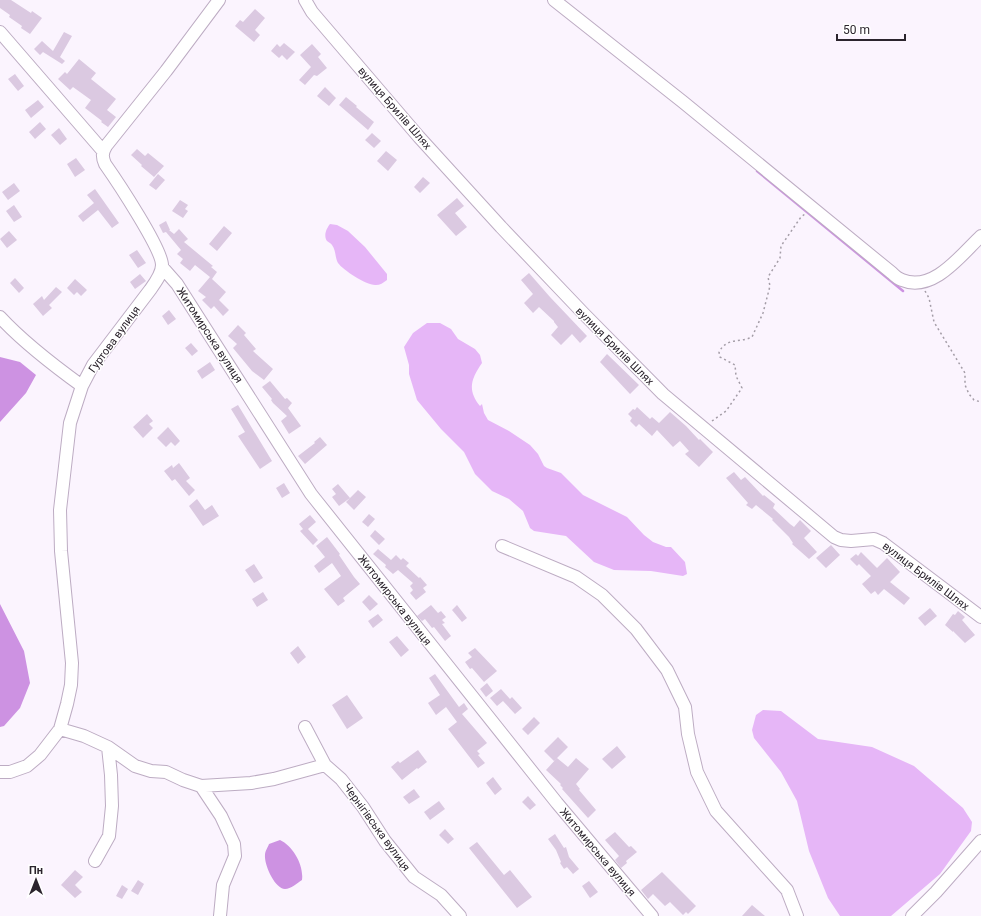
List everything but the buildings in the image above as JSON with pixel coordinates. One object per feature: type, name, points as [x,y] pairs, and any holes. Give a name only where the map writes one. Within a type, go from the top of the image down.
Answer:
[{"type":"street","points":[[162,267],[161,258],[152,240],[105,164],[103,151],[166,71],[219,0]]},
{"type":"street","name":"вулиця Брилів Шлях","points":[[305,0],[312,12],[419,137],[506,232],[663,394],[834,536],[841,540],[851,541],[874,539],[883,543],[981,617]]},
{"type":"street","points":[[554,0],[683,102],[892,274],[902,280],[920,283],[941,274],[981,236]]},
{"type":"street","points":[[0,32],[103,151]]},
{"type":"street","name":"Гуртова вулиця","points":[[0,772],[10,772],[27,766],[40,755],[60,729],[67,704],[72,663],[61,551],[60,510],[70,424],[82,386],[93,365],[150,290],[158,278],[162,267]]},
{"type":"street","name":"Житомирська вулиця","points":[[162,267],[177,284],[312,494],[557,803],[652,916]]},
{"type":"street","points":[[0,317],[11,330],[59,370],[82,386]]},
{"type":"street","points":[[502,546],[576,577],[602,595],[636,629],[667,670],[685,707],[688,734],[696,772],[716,811],[787,890],[797,916]]},
{"type":"street","name":"Чернігівська вулиця","points":[[305,727],[325,765],[341,779],[363,807],[385,841],[414,877],[441,896],[460,916]]},
{"type":"street","points":[[60,729],[84,736],[108,747],[135,766],[151,771],[166,772],[201,786],[251,783],[274,779],[325,765]]},
{"type":"street","points":[[95,861],[109,836],[112,806],[108,747]]},
{"type":"street","points":[[201,786],[221,816],[234,844],[235,856],[223,885],[220,916]]},
{"type":"street","points":[[912,916],[936,892],[981,841]]},
{"type":"path","points":[[702,427],[726,411],[742,388],[736,376],[735,365],[720,357],[719,352],[722,346],[730,342],[747,340],[752,337],[763,313],[770,286],[768,277],[780,258],[781,246],[801,217],[806,213]]},
{"type":"path","points":[[920,283],[929,298],[934,322],[965,373],[965,385],[969,394],[974,400],[981,402]]},
{"type":"shaded area","points":[[330,224],[337,225],[348,231],[365,247],[387,274],[387,280],[379,285],[372,285],[356,277],[341,266],[337,261],[333,247],[327,241],[325,236]]},
{"type":"shaded area","points":[[427,323],[440,323],[451,329],[458,339],[475,349],[480,355],[482,363],[473,379],[472,390],[473,395],[480,406],[482,404],[484,413],[488,420],[509,431],[530,445],[538,454],[544,466],[561,473],[583,495],[627,517],[653,542],[666,547],[671,547],[685,562],[687,574],[683,576],[651,571],[614,570],[594,562],[566,536],[534,531],[530,528],[523,511],[509,499],[492,491],[475,474],[464,452],[441,429],[417,400],[409,374],[409,365],[404,347],[413,333]]},
{"type":"shaded area","points":[[0,357],[20,362],[36,375],[26,393],[0,422]]},
{"type":"shaded area","points":[[0,604],[24,651],[30,683],[20,708],[4,726],[0,727]]},
{"type":"shaded area","points":[[763,710],[781,711],[818,739],[872,747],[914,766],[963,808],[972,822],[971,831],[940,874],[891,916],[840,916],[828,898],[809,851],[797,801],[781,772],[754,738],[752,730],[756,715]]},
{"type":"shaded area","points":[[280,840],[293,851],[297,857],[302,874],[302,880],[287,889],[281,888],[274,881],[268,870],[265,859],[265,852],[269,844]]},
{"type":"waterway","points":[[757,171],[903,291]]}]
